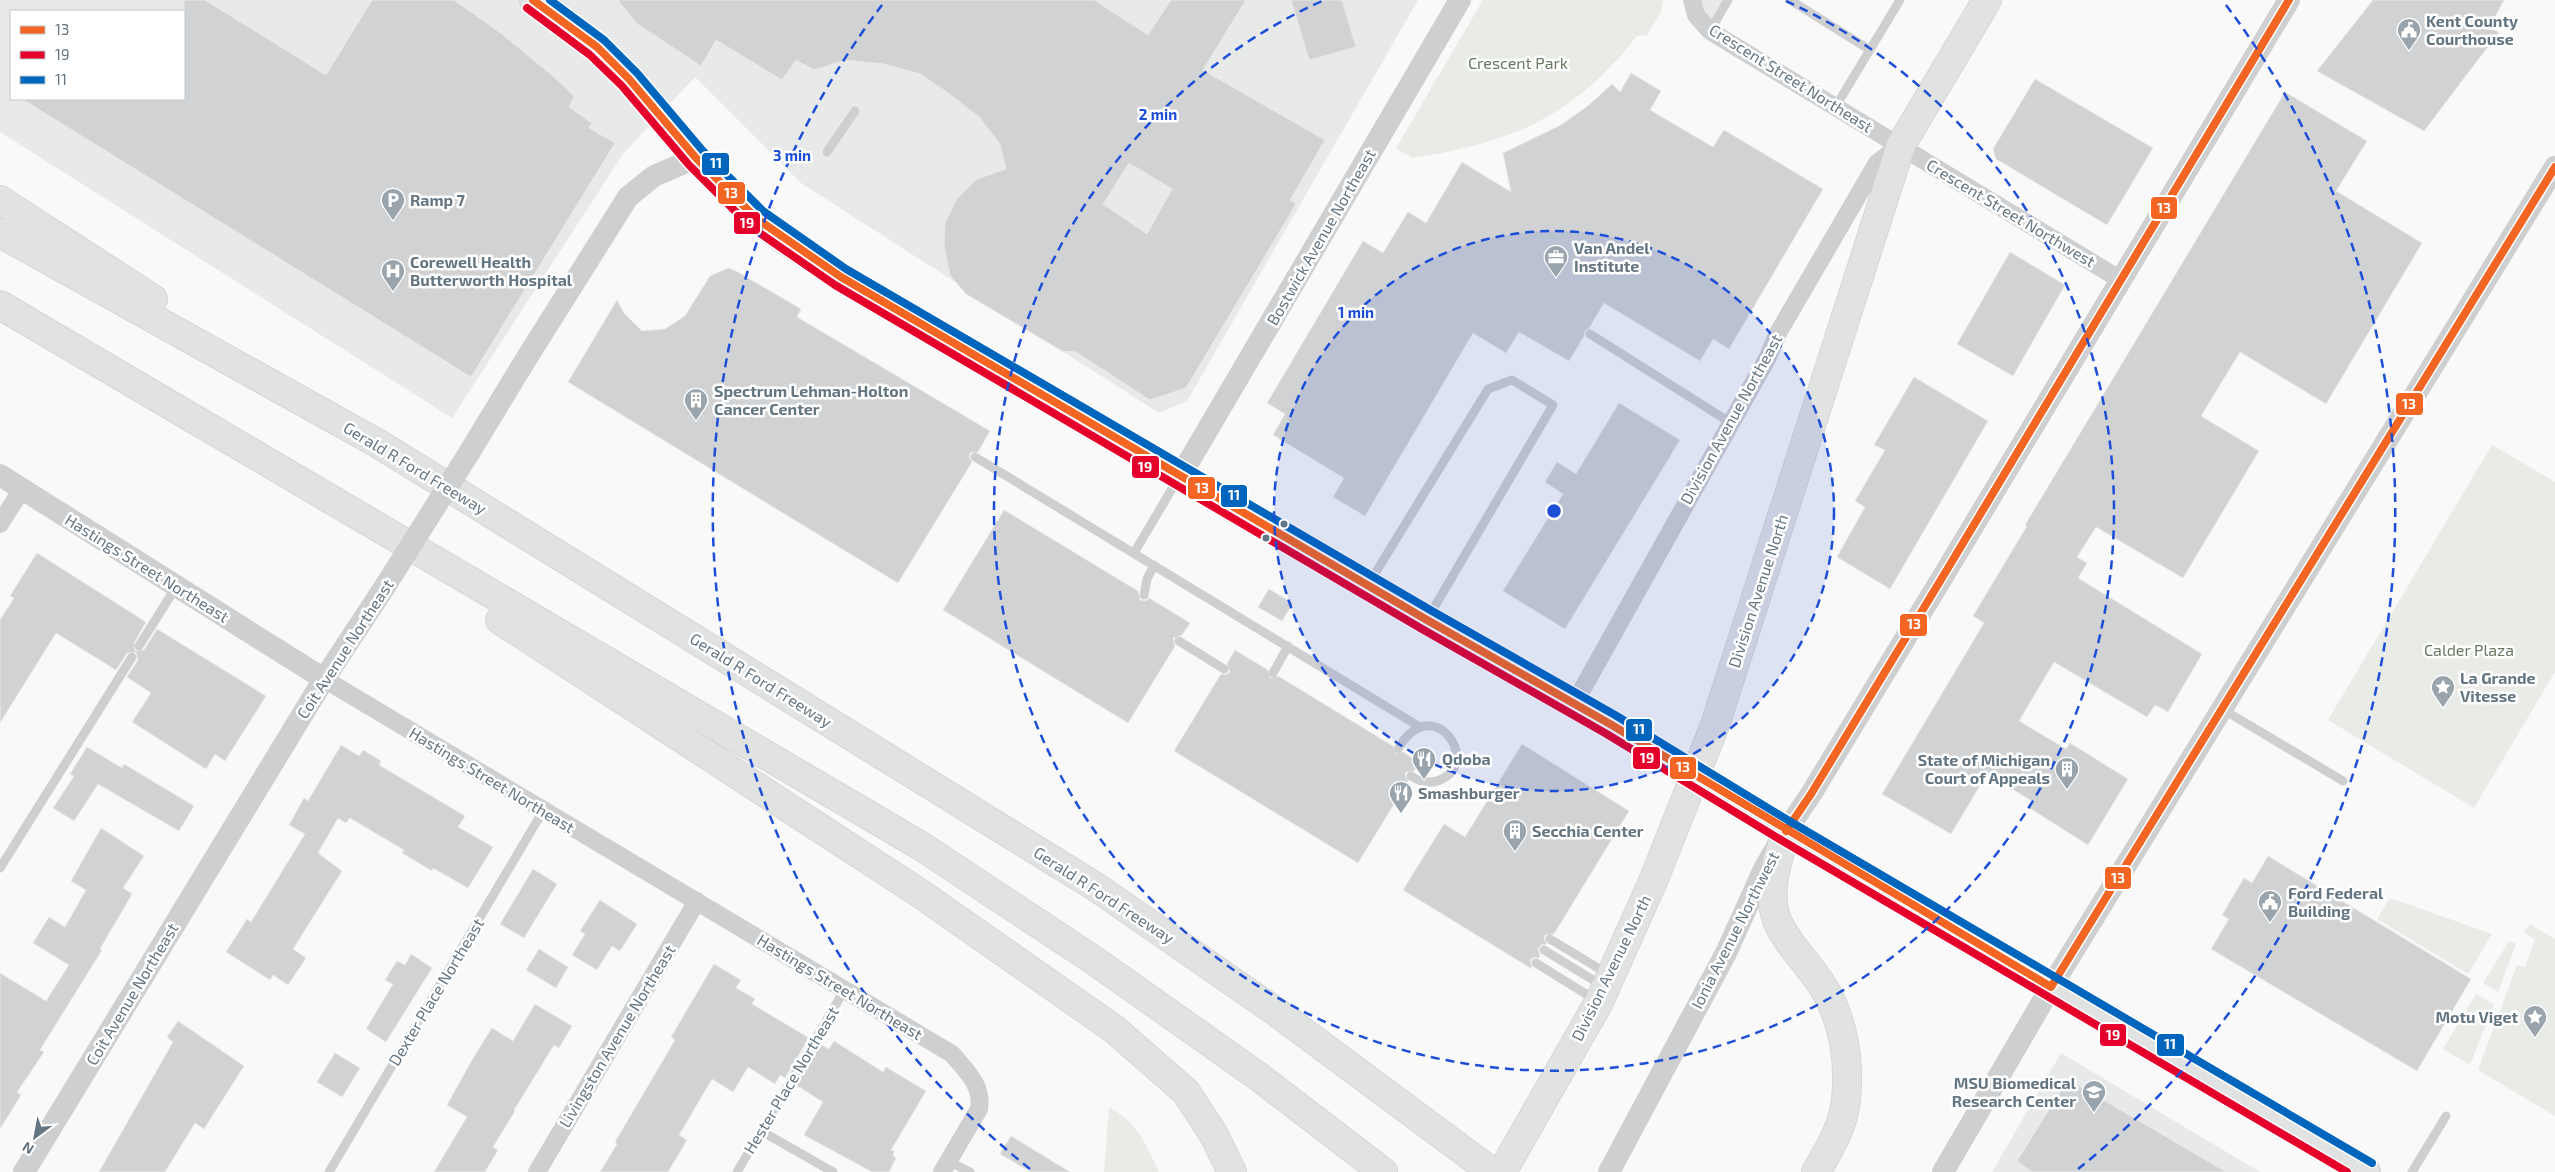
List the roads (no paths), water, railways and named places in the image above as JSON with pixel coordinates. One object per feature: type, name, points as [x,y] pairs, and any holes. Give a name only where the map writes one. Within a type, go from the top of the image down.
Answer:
[{"type":"main road","name":"Division Avenue North","points":[[1502,1172],[1605,988],[1654,879],[1715,725],[1901,145],[1987,0]]},
{"type":"main road","points":[[536,1],[597,47],[629,79],[696,158],[757,219],[840,278],[1181,475],[1368,586],[1610,724],[1756,811],[1786,831],[2366,1172]]},
{"type":"main road","points":[[0,200],[377,443]]},
{"type":"main road","name":"Gerald R Ford Freeway","points":[[0,233],[377,443],[1096,887],[1276,1011],[1492,1172]]},
{"type":"main road","points":[[0,304],[188,417],[921,846],[1095,961],[1260,1077],[1382,1172]]},
{"type":"main road","points":[[188,417],[918,892],[1114,1028],[1186,1092],[1214,1135],[1232,1172]]},
{"type":"main road","points":[[1786,831],[1772,895],[1777,920],[1821,983],[1833,1006],[1842,1030],[1846,1063],[1846,1100],[1831,1147],[1816,1172]]},
{"type":"street","name":"Bostwick Avenue Northeast","points":[[1181,475],[1460,0]]},
{"type":"street","name":"Crescent Street Northeast","points":[[1692,0],[1696,15],[1710,31],[1901,145]]},
{"type":"street","name":"Ionia Avenue Northwest","points":[[1609,1172],[1726,952],[1764,869],[1786,831],[1811,794],[2288,0]]},
{"type":"street","name":"Crescent Street Northwest","points":[[1901,145],[2121,280]]},
{"type":"street","name":"Division Avenue Northeast","points":[[1574,704],[1768,357],[1778,333],[1877,163],[1901,145]]},
{"type":"street","name":"Coit Avenue Northeast","points":[[24,1172],[324,680],[469,453],[522,364],[628,197],[654,176],[696,158]]},
{"type":"street","points":[[1942,1172],[2051,987],[2555,167]]},
{"type":"street","name":"Hastings Street Northeast","points":[[0,475],[324,680],[952,1054],[971,1076],[979,1089],[979,1109],[945,1166]]},
{"type":"street","points":[[0,524],[22,489]]},
{"type":"street","name":"Livingston Avenue Northeast","points":[[537,1172],[697,901]]},
{"type":"lane","points":[[1710,31],[1728,0]]},
{"type":"lane","points":[[1790,0],[1870,50]]},
{"type":"lane","points":[[1836,106],[1900,0]]},
{"type":"lane","points":[[827,152],[855,112]]},
{"type":"lane","points":[[1590,334],[1731,423]]},
{"type":"lane","points":[[1368,586],[1488,389],[1512,380],[1553,405],[1427,620]]},
{"type":"lane","points":[[975,457],[1420,726],[1437,727],[1446,731],[1452,738],[1457,756],[1455,765],[1443,779],[1425,782],[1411,776]]},
{"type":"lane","points":[[1134,553],[1181,475]]},
{"type":"lane","points":[[1144,595],[1147,579],[1154,565]]},
{"type":"lane","points":[[139,646],[177,587]]},
{"type":"lane","points":[[1179,641],[1224,669]]},
{"type":"lane","points":[[1272,673],[1288,646]]},
{"type":"lane","points":[[0,868],[132,657]]},
{"type":"lane","points":[[2222,709],[2343,781]]},
{"type":"lane","points":[[1398,749],[1411,732],[1420,726]]},
{"type":"lane","name":"Dexter Place Northeast","points":[[330,1172],[543,811]]},
{"type":"lane","points":[[1550,939],[1605,988]]},
{"type":"lane","points":[[1544,950],[1605,988]]},
{"type":"lane","points":[[1536,963],[1605,988]]},
{"type":"lane","name":"Hester Place Northeast","points":[[737,1172],[845,989]]},
{"type":"lane","points":[[2412,1172],[2446,1116]]},
{"type":"lane","points":[[761,1131],[833,1172]]},
{"type":"lane","points":[[945,1166],[970,1172]]},
{"type":"place","name":"Kent County Courthouse","points":[[2409,51]]},
{"type":"place","name":"Ramp 7","points":[[393,221]]},
{"type":"place","name":"Van Andel Institute","points":[[1556,278]]},
{"type":"place","name":"Corewell Health Butterworth Hospital","points":[[393,292]]},
{"type":"place","name":"Spectrum Lehman-Holton Cancer Center","points":[[696,421]]},
{"type":"place","name":"La Grande Vitesse","points":[[2443,708]]},
{"type":"place","name":"Qdoba","points":[[1424,780]]},
{"type":"place","name":"State of Michigan Court of Appeals","points":[[2067,790]]},
{"type":"place","name":"Smashburger","points":[[1401,814]]},
{"type":"place","name":"Secchia Center","points":[[1515,852]]},
{"type":"place","name":"Ford Federal Building","points":[[2270,923]]},
{"type":"place","name":"Motu Viget","points":[[2535,1038]]},
{"type":"place","name":"MSU Biomedical Research Center","points":[[2094,1113]]},
{"type":"park label","name":"Crescent Park","points":[[1518,63]]},
{"type":"park label","name":"Calder Plaza","points":[[2469,650]]}]
